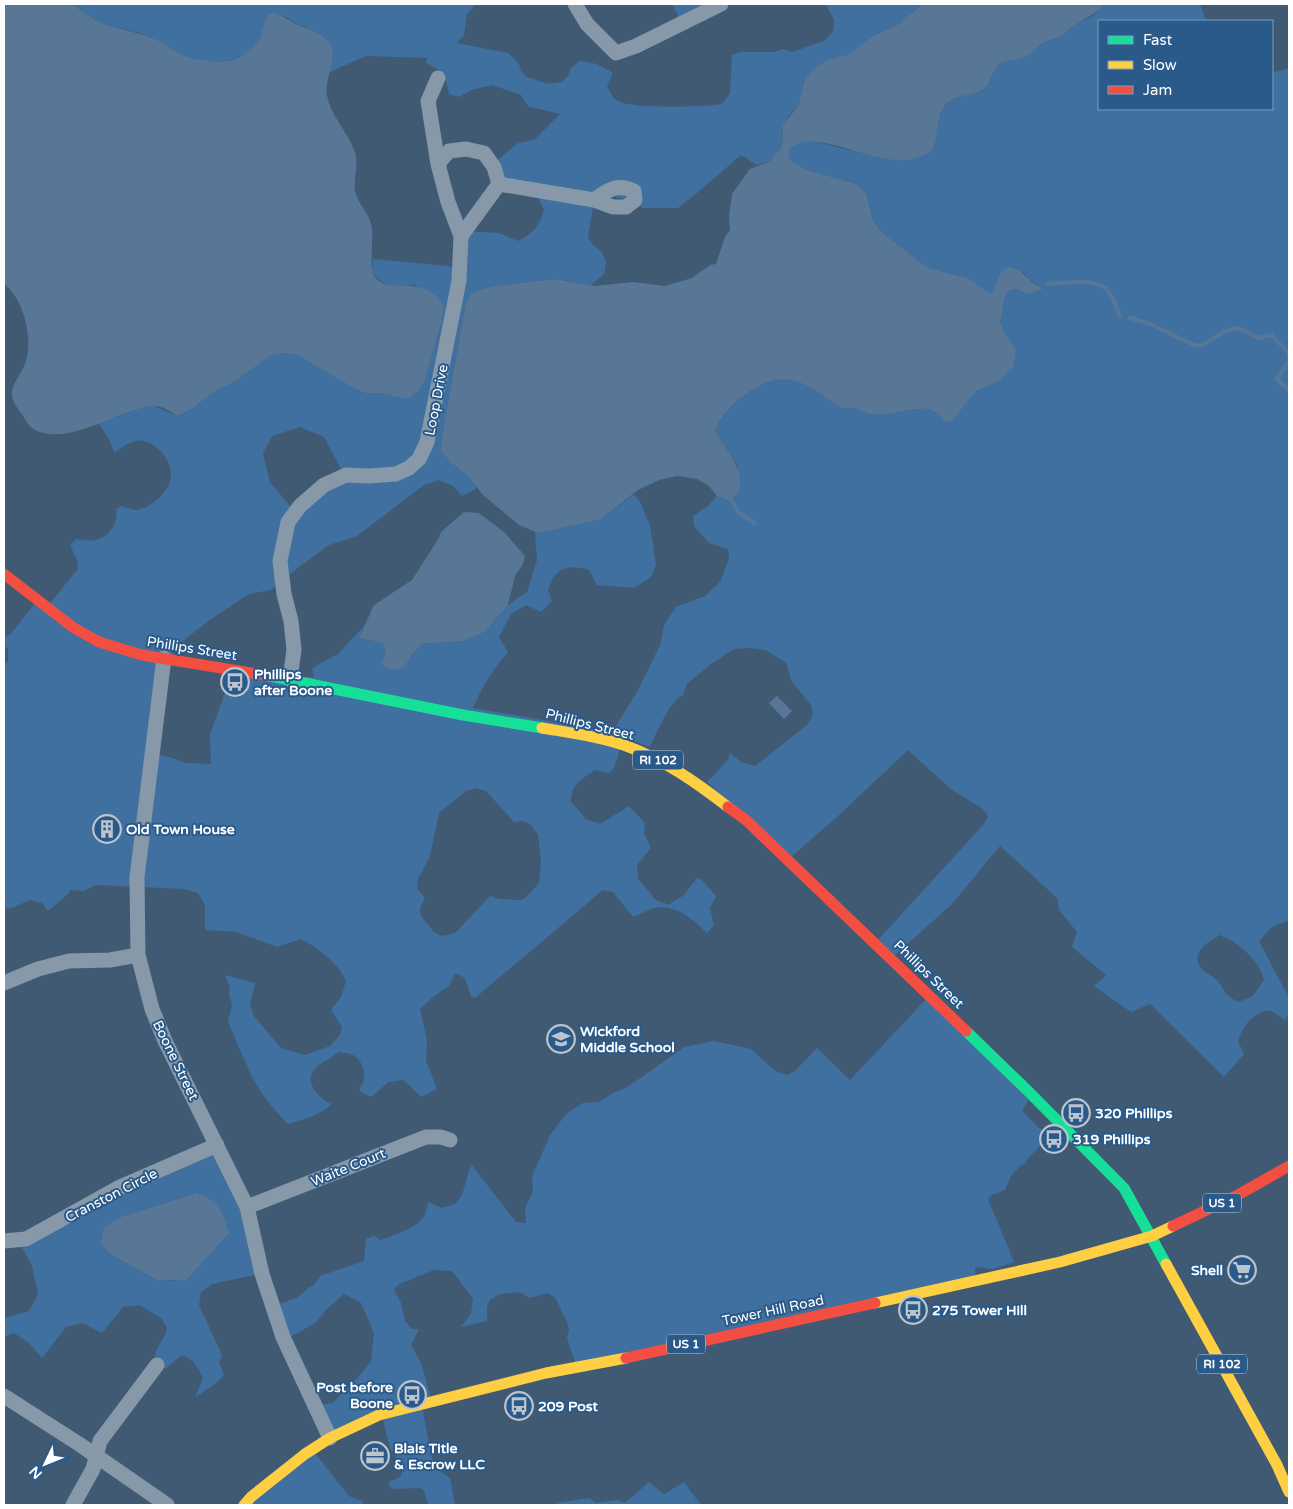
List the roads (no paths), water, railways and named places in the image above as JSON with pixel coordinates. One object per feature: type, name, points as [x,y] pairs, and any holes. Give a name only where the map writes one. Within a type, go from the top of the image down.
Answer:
[{"type":"main road","name":"Phillips Street","points":[[4,574],[74,628],[99,642],[142,655],[290,679],[463,715],[578,734],[628,747],[664,763],[701,786],[746,820],[1068,1130],[1124,1188],[1152,1236]]},
{"type":"main road","name":"Tower Hill Road","points":[[244,1505],[251,1497],[305,1454],[330,1438],[379,1415],[546,1373],[895,1300],[1060,1262],[1152,1236],[1236,1196],[1289,1166]]},
{"type":"main road","name":"RI 102","points":[[1152,1236],[1277,1465],[1289,1492]]},
{"type":"street","points":[[575,4],[587,24],[616,53],[636,46],[721,4]]},
{"type":"street","name":"Loop Drive","points":[[290,679],[294,650],[280,561],[288,522],[300,506],[324,485],[346,475],[396,474],[409,468],[419,459],[428,442],[459,281],[461,236],[438,164],[428,101],[438,78]]},
{"type":"street","points":[[438,164],[449,151],[466,149],[484,153],[494,167],[499,184]]},
{"type":"street","points":[[499,184],[594,200]]},
{"type":"street","points":[[461,236],[499,184]]},
{"type":"street","name":"Boone Street","points":[[164,658],[137,878],[138,955],[152,1009],[165,1041],[247,1207],[264,1284],[283,1337],[330,1438]]},
{"type":"street","points":[[4,983],[38,969],[68,961],[110,960],[138,955]]},
{"type":"street","name":"Waite Court","points":[[247,1207],[426,1137],[441,1136],[450,1140]]},
{"type":"street","name":"Cranston Circle","points":[[4,1241],[26,1239],[118,1188],[217,1145]]},
{"type":"street","points":[[73,1505],[93,1469],[100,1441],[156,1365]]},
{"type":"street","points":[[4,1396],[167,1505]]},
{"type":"waterway","points":[[1048,284],[1071,282],[1097,284],[1108,291],[1120,316]]},
{"type":"waterway","points":[[1130,318],[1148,323],[1194,345],[1201,346],[1225,331],[1239,328],[1258,338],[1272,335],[1288,353],[1289,359]]},
{"type":"waterway","points":[[1289,361],[1277,379],[1289,390]]},
{"type":"waterway","points":[[731,499],[738,512],[754,523]]},
{"type":"place","name":"Phillips after Boone","points":[[235,682]]},
{"type":"place","name":"Old Town House","points":[[107,829]]},
{"type":"place","name":"Wickford Middle School","points":[[561,1039]]},
{"type":"place","name":"320 Phillips","points":[[1076,1113]]},
{"type":"place","name":"319 Phillips","points":[[1054,1139]]},
{"type":"place","name":"Shell","points":[[1242,1270]]},
{"type":"place","name":"275 Tower Hill","points":[[913,1310]]},
{"type":"place","name":"Post before Boone","points":[[412,1395]]},
{"type":"place","name":"209 Post","points":[[519,1406]]},
{"type":"place","name":"Blais Title & Escrow LLC","points":[[375,1456]]}]
